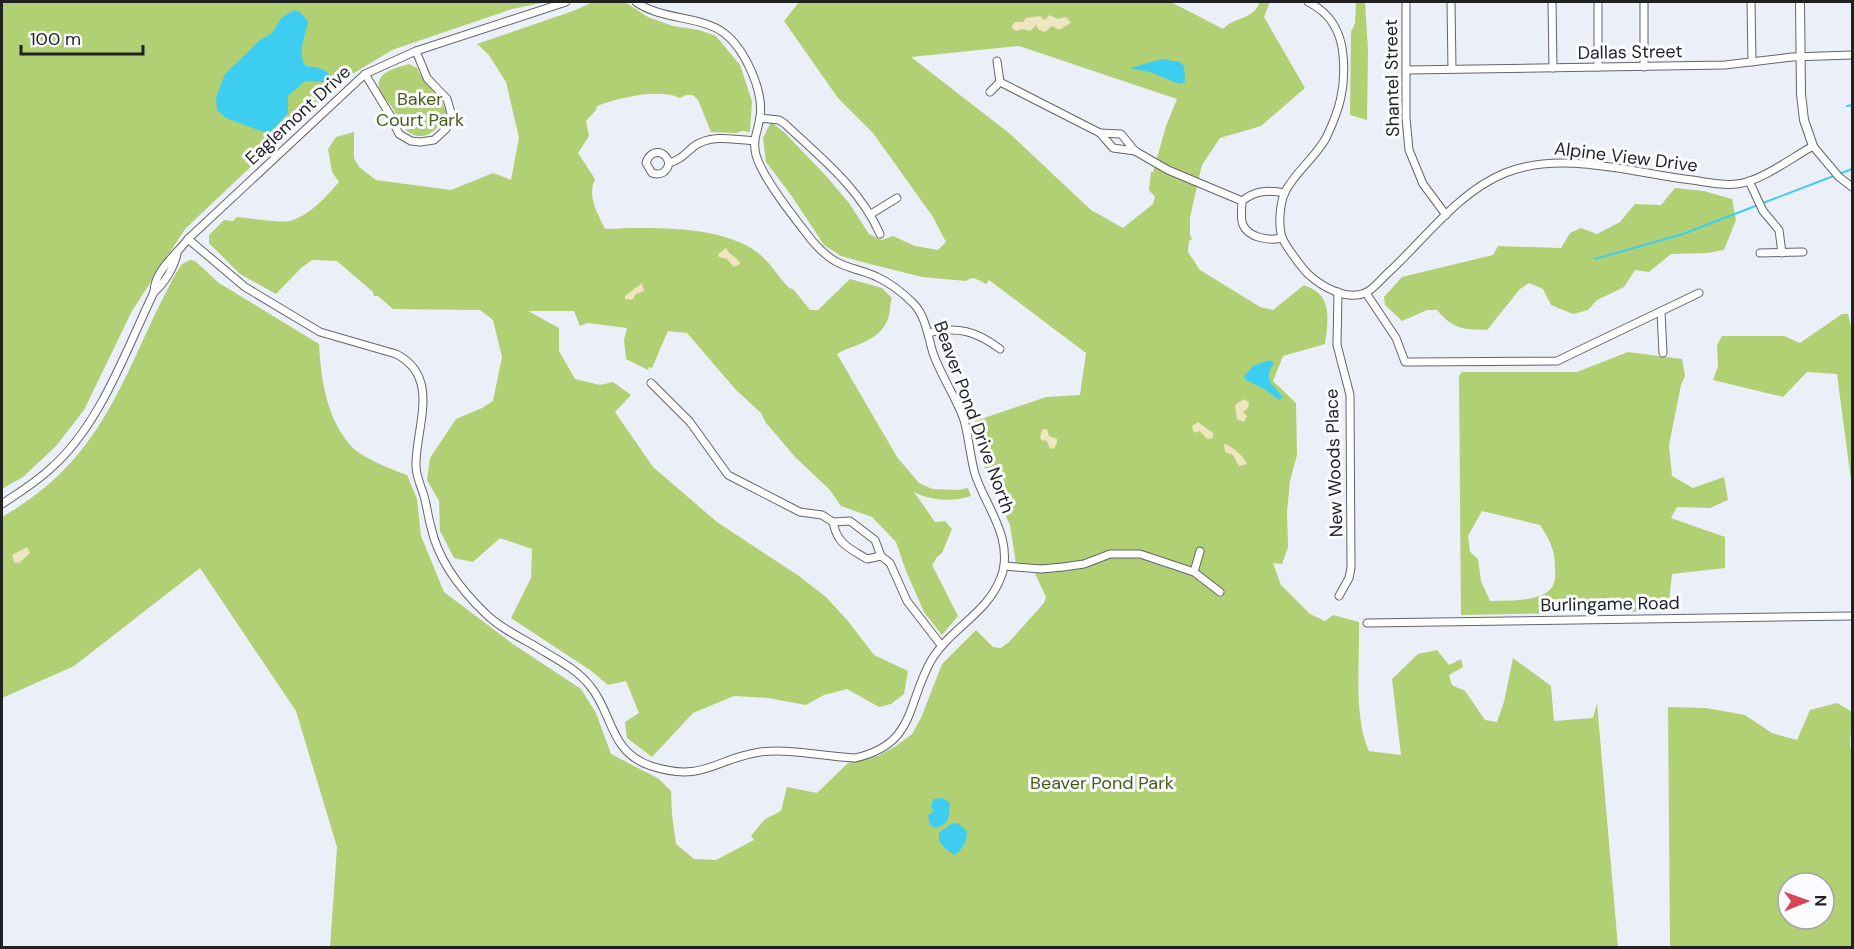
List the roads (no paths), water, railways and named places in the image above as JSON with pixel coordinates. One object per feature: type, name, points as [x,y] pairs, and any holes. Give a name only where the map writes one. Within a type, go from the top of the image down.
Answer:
[{"type":"street","name":"Eaglemont Drive","points":[[2,504],[51,469],[73,446],[99,408],[154,292],[154,284],[171,257],[177,254],[189,239],[365,74],[416,51],[566,2]]},
{"type":"street","points":[[636,2],[660,13],[708,26],[724,33],[747,62],[757,83],[760,118],[754,141],[710,139],[676,161],[669,163]]},
{"type":"street","points":[[1308,2],[1324,11],[1336,28],[1342,45],[1345,77],[1340,106],[1324,140],[1284,193],[1281,213],[1282,238],[1307,273],[1338,292],[1352,295],[1366,293],[1396,338],[1405,362],[1553,362],[1699,293]]},
{"type":"street","name":"Shantel Street","points":[[1406,2],[1406,125],[1409,150],[1423,184],[1446,215]]},
{"type":"street","points":[[1451,2],[1452,69]]},
{"type":"street","points":[[1552,2],[1553,68]]},
{"type":"street","points":[[1598,2],[1598,67]]},
{"type":"street","points":[[1644,2],[1644,66]]},
{"type":"street","points":[[1751,2],[1752,62]]},
{"type":"street","points":[[1800,2],[1800,56],[1804,120],[1813,146],[1839,177],[1852,187]]},
{"type":"street","points":[[365,74],[399,134],[411,141],[434,140],[446,129],[451,113],[447,99],[427,78],[416,51]]},
{"type":"street","name":"Dallas Street","points":[[1407,70],[1725,65],[1800,56],[1852,55]]},
{"type":"street","points":[[997,61],[1000,82]]},
{"type":"street","points":[[990,92],[1000,82]]},
{"type":"street","points":[[1000,82],[1100,133],[1113,148],[1135,151]]},
{"type":"street","points":[[760,118],[779,120],[837,173],[872,214],[880,234]]},
{"type":"street","points":[[1100,133],[1120,134],[1135,151],[1168,171],[1242,201]]},
{"type":"street","name":"Beaver Pond Drive North","points":[[189,239],[245,286],[320,332],[396,354],[414,369],[423,394],[424,406],[416,465],[436,548],[450,571],[486,615],[564,664],[586,681],[592,688],[620,744],[631,755],[648,765],[675,772],[693,773],[760,752],[778,751],[838,758],[865,756],[891,744],[907,723],[923,675],[941,645],[974,617],[990,598],[1004,566],[1003,539],[975,473],[964,421],[938,365],[928,333],[916,306],[900,291],[878,277],[835,261],[809,237],[764,173],[757,158],[754,141]]},
{"type":"street","name":"Alpine View Drive","points":[[1366,293],[1446,215],[1481,185],[1519,167],[1538,163],[1579,164],[1731,185],[1749,181],[1813,146]]},
{"type":"street","points":[[1749,181],[1763,211],[1779,230],[1782,252]]},
{"type":"street","points":[[1242,201],[1258,191],[1270,190],[1284,193]]},
{"type":"street","points":[[872,214],[897,198]]},
{"type":"street","points":[[1242,201],[1242,224],[1250,234],[1260,238],[1282,238]]},
{"type":"street","points":[[1760,253],[1803,252]]},
{"type":"street","name":"New Woods Place","points":[[1338,292],[1336,345],[1350,395],[1351,568],[1349,578],[1339,596]]},
{"type":"street","points":[[1661,312],[1663,353]]},
{"type":"street","points":[[928,333],[947,329],[963,330],[987,339],[1000,349]]},
{"type":"street","points":[[651,383],[690,422],[728,475],[800,512],[822,515],[833,522],[850,521],[874,540],[882,556],[890,563],[907,601],[941,645]]},
{"type":"street","points":[[833,522],[836,535],[847,547],[867,559],[882,556]]},
{"type":"street","points":[[1194,572],[1200,550]]},
{"type":"street","points":[[1004,566],[1041,568],[1084,564],[1110,554],[1145,555],[1194,572],[1220,591]]},
{"type":"street","name":"Burlingame Road","points":[[1367,622],[1852,616]]},
{"type":"water","points":[[294,10],[300,12],[308,21],[302,45],[303,61],[306,66],[324,70],[331,79],[323,82],[305,81],[288,96],[288,113],[269,134],[226,118],[217,110],[216,97],[225,74],[260,40],[272,33],[281,18]]},
{"type":"water","points":[[1162,59],[1180,62],[1184,66],[1185,82],[1179,84],[1150,72],[1130,68]]},
{"type":"water","points":[[1269,360],[1274,363],[1269,374],[1270,382],[1283,397],[1279,400],[1246,380],[1244,376],[1253,366]]},
{"type":"water","points":[[943,798],[950,803],[948,820],[935,828],[930,825],[928,815],[934,811],[931,807],[933,799]]},
{"type":"water","points":[[958,823],[967,831],[967,835],[964,844],[955,855],[939,841],[939,833],[951,824]]},
{"type":"waterway","points":[[1847,106],[1852,105]]},
{"type":"waterway","points":[[1763,203],[1852,169]]},
{"type":"waterway","points":[[1595,259],[1683,234],[1758,205]]},
{"type":"park label","name":"Baker Court Park","points":[[420,109]]},
{"type":"park label","name":"Beaver Pond Park","points":[[1102,783]]}]
